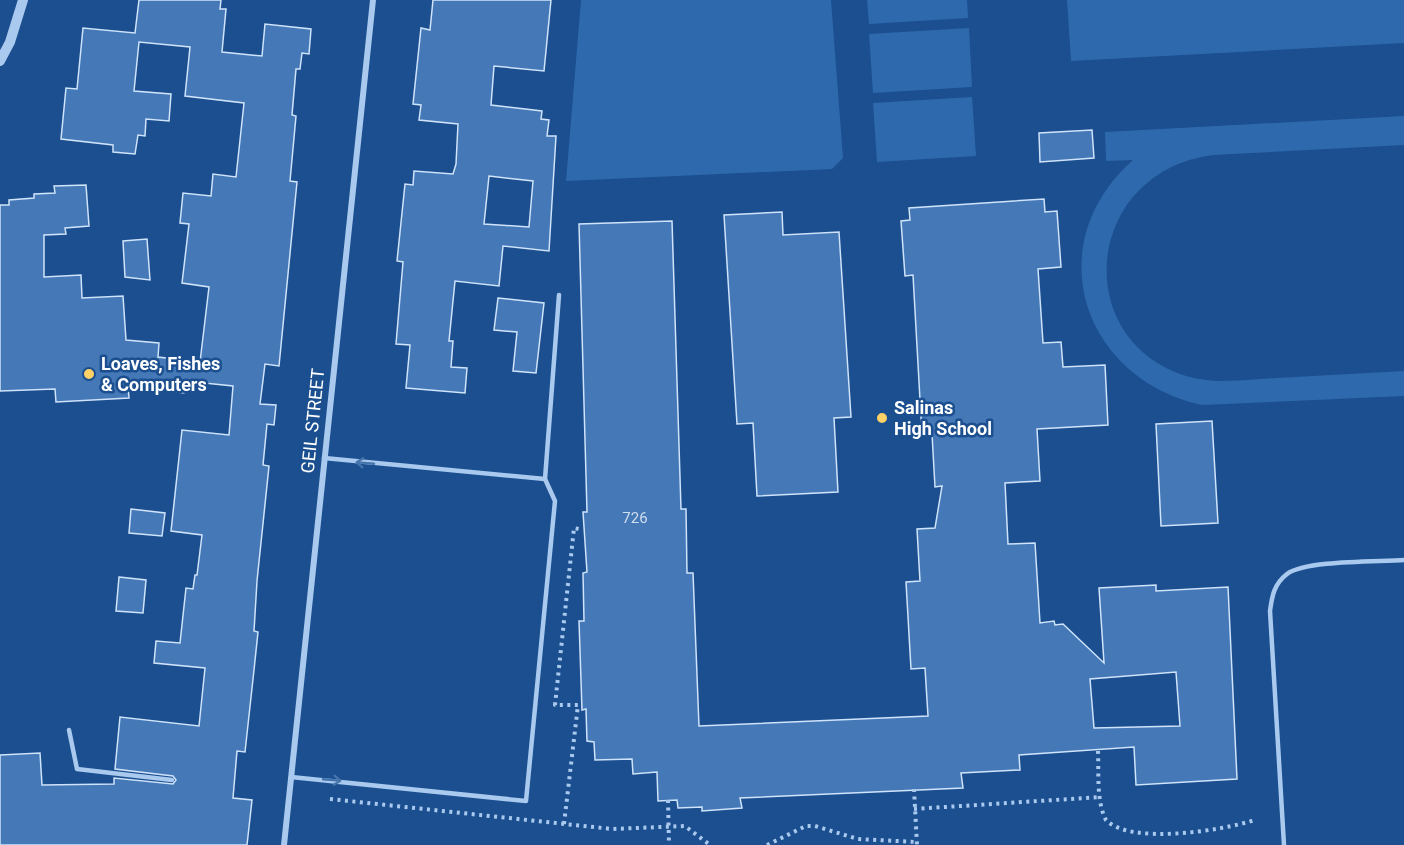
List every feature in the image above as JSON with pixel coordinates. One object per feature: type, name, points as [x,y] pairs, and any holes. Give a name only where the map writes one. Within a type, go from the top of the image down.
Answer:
[{"type":"street","points":[[0,61],[10,42],[23,0]]},
{"type":"street","name":"GEIL STREET","points":[[284,845],[373,0]]},
{"type":"lane","points":[[291,777],[526,801],[555,501],[546,479],[559,294]]},
{"type":"lane","points":[[324,458],[546,479]]},
{"type":"lane","points":[[1284,845],[1270,611],[1272,594],[1287,574],[1306,566],[1404,560]]},
{"type":"lane","points":[[69,730],[77,769],[172,780]]},
{"type":"path","points":[[564,824],[578,705],[555,705],[574,528],[583,530]]},
{"type":"path","points":[[1098,751],[1101,797],[1106,818],[1111,826],[1137,839]]},
{"type":"path","points":[[767,845],[806,826],[815,826],[858,839],[917,843],[914,789]]},
{"type":"path","points":[[914,809],[1101,797]]},
{"type":"path","points":[[668,800],[669,845]]},
{"type":"path","points":[[1154,840],[1200,836],[1255,820]]},
{"type":"shaded area","points":[[581,0],[831,0],[843,158],[832,169],[566,181]]},
{"type":"shaded area","points":[[867,0],[967,0],[968,18],[869,24]]},
{"type":"shaded area","points":[[1067,0],[1404,0],[1404,43],[1071,61]]},
{"type":"shaded area","points":[[969,28],[972,87],[873,93],[869,34]]},
{"type":"shaded area","points":[[972,97],[976,156],[877,162],[873,103]]},
{"type":"shaded area","points":[[1404,116],[1404,145],[1213,155],[1170,168],[1138,192],[1117,223],[1107,258],[1109,294],[1123,328],[1148,357],[1186,376],[1231,381],[1404,371],[1404,396],[1202,405],[1161,390],[1127,368],[1102,338],[1087,304],[1081,268],[1087,230],[1104,194],[1133,160],[1106,161],[1105,132]]},
{"type":"building","points":[[139,0],[221,0],[220,9],[226,9],[222,52],[262,56],[265,24],[311,29],[309,54],[302,53],[300,69],[296,69],[292,115],[296,116],[290,181],[297,182],[279,366],[265,364],[260,404],[276,405],[274,425],[267,424],[263,465],[269,466],[257,581],[254,631],[258,632],[254,670],[245,752],[237,751],[233,798],[252,800],[247,845],[0,845],[0,755],[40,753],[42,785],[114,784],[114,778],[173,784],[176,780],[173,776],[115,769],[120,717],[199,726],[205,668],[154,663],[156,641],[180,643],[186,588],[193,589],[202,535],[171,531],[182,430],[229,435],[233,386],[185,381],[184,393],[128,386],[129,398],[56,402],[55,389],[0,391],[0,205],[9,205],[9,200],[34,198],[34,194],[55,193],[54,186],[86,185],[89,226],[65,228],[66,234],[44,235],[44,277],[81,275],[82,298],[123,296],[126,340],[159,343],[158,357],[200,362],[209,287],[182,283],[189,224],[180,223],[183,193],[211,196],[213,174],[236,177],[244,103],[185,96],[190,47],[139,42],[134,91],[171,94],[169,121],[146,119],[145,136],[138,135],[135,154],[113,152],[113,145],[61,139],[66,88],[77,89],[83,28],[135,33]]},
{"type":"building","points":[[433,0],[551,0],[544,71],[494,66],[491,105],[542,111],[541,119],[549,120],[547,136],[556,136],[549,251],[503,246],[499,286],[455,281],[449,341],[453,341],[451,367],[467,368],[465,393],[406,388],[410,345],[396,344],[403,262],[397,261],[405,184],[413,185],[414,171],[453,174],[456,164],[458,124],[419,120],[421,105],[413,104],[421,28],[430,30]],"holes":[[[489,176],[533,181],[529,227],[484,224]]]},
{"type":"building","points":[[1092,130],[1094,158],[1040,162],[1039,133]]},
{"type":"building","points":[[1044,199],[1045,212],[1057,211],[1061,267],[1038,269],[1043,343],[1061,342],[1063,367],[1105,365],[1108,425],[1037,429],[1040,481],[1005,483],[1008,544],[1035,543],[1040,623],[1054,621],[1055,625],[1063,624],[1104,663],[1099,588],[1156,585],[1156,591],[1228,587],[1237,779],[1136,785],[1134,747],[1019,755],[1020,770],[961,773],[963,788],[740,798],[742,808],[702,811],[702,807],[678,808],[677,800],[658,801],[657,772],[633,774],[632,759],[595,760],[594,742],[587,741],[586,709],[582,710],[579,621],[584,621],[583,573],[587,572],[583,512],[587,512],[579,224],[672,221],[681,509],[686,509],[687,573],[693,573],[699,726],[928,716],[925,668],[911,669],[906,582],[920,581],[917,529],[935,528],[942,486],[935,487],[932,434],[922,435],[913,275],[905,276],[901,221],[910,220],[909,208]],"holes":[[[1176,672],[1180,726],[1094,728],[1090,679]]]},
{"type":"building","points":[[782,212],[783,235],[839,232],[851,417],[834,418],[838,492],[757,496],[753,423],[737,424],[724,215]]},
{"type":"building","points":[[147,239],[150,280],[125,277],[123,241]]},
{"type":"building","points":[[498,298],[544,303],[536,373],[513,371],[517,332],[494,330]]},
{"type":"building","points":[[1212,421],[1218,523],[1161,526],[1156,424]]},
{"type":"building","points":[[131,509],[165,513],[162,536],[129,533]]},
{"type":"building","points":[[119,577],[146,580],[143,613],[116,611]]},
{"type":"place","name":"Loaves, Fishes & Computers","points":[[89,374]]},
{"type":"place","name":"Salinas High School","points":[[882,418]]}]
